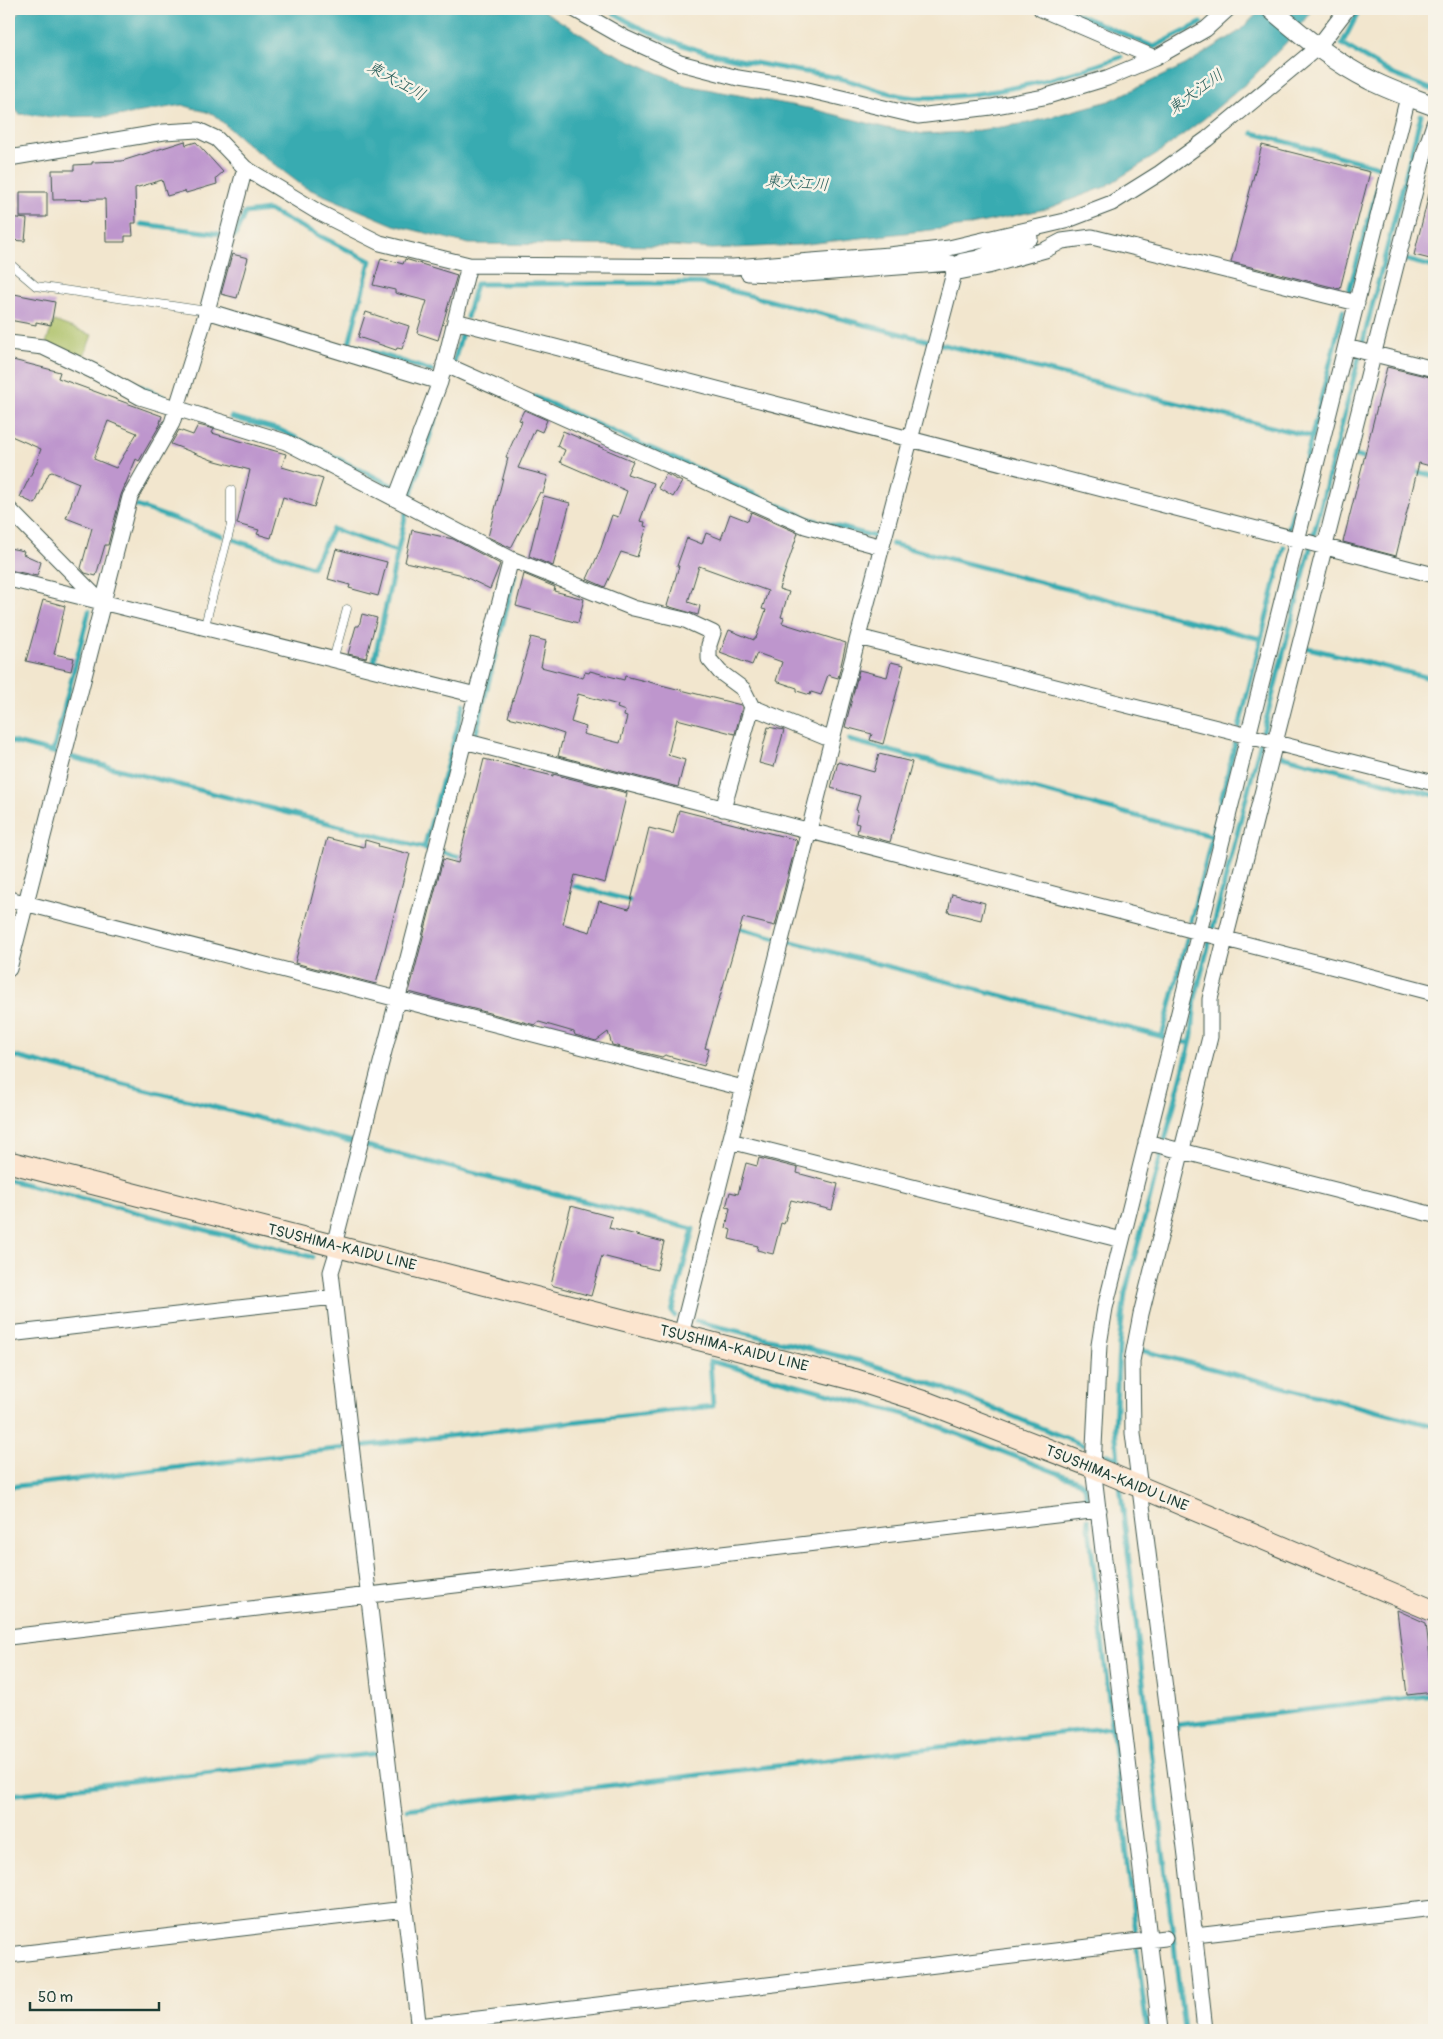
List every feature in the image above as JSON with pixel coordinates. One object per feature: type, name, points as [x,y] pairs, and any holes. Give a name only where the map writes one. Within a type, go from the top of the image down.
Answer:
[{"type":"main road","name":"TSUSHIMA-KAIDU LINE","points":[[9,1162],[856,1380],[928,1402],[1094,1467],[1434,1611]]},
{"type":"street","points":[[574,9],[625,38],[680,63],[738,78],[795,87],[918,116],[991,107],[1044,97],[1107,78],[1155,58],[1206,29],[1228,9]]},
{"type":"street","points":[[1041,9],[1155,58]]},
{"type":"street","points":[[1271,9],[1315,45],[1370,81],[1434,106]]},
{"type":"street","points":[[9,158],[164,132],[198,130],[216,139],[245,168],[318,212],[380,243],[469,265],[733,267],[889,255],[949,248],[1051,225],[1112,204],[1160,173],[1207,139],[1315,45],[1347,9]]},
{"type":"street","points":[[1205,2030],[1134,1485],[1132,1361],[1179,1150],[1210,1036],[1210,1000],[1223,938],[1322,547],[1360,351],[1357,303],[1408,96]]},
{"type":"street","points":[[1160,2030],[1094,1467],[1099,1345],[1105,1308],[1122,1240],[1150,1143],[1250,737],[1301,541],[1360,351],[1432,141],[1434,124]]},
{"type":"street","points":[[9,969],[130,497],[172,424],[207,311],[245,168]]},
{"type":"street","points":[[952,268],[1037,236],[1051,225]]},
{"type":"street","points":[[733,267],[747,273],[793,275],[988,266],[1045,250],[1062,241],[1092,237],[1357,303]]},
{"type":"street","points":[[396,498],[440,382],[469,265]]},
{"type":"street","points":[[681,1335],[858,637],[910,440],[952,268]]},
{"type":"street","points":[[207,311],[440,382]]},
{"type":"street","points":[[455,321],[1434,575]]},
{"type":"street","points":[[9,343],[43,347],[94,371],[140,397],[286,442],[511,559],[633,608],[685,620],[713,633],[709,645],[709,659],[720,672],[743,689],[752,707],[832,740]]},
{"type":"street","points":[[1360,351],[1434,369]]},
{"type":"street","points":[[444,364],[805,526],[882,547]]},
{"type":"street","points":[[9,509],[103,604]]},
{"type":"street","points":[[511,559],[397,999],[331,1272],[419,2028],[1165,1938]]},
{"type":"street","points":[[9,579],[103,604],[476,695]]},
{"type":"street","points":[[858,637],[1434,783]]},
{"type":"street","points":[[723,808],[752,707]]},
{"type":"street","points":[[464,741],[1434,993]]},
{"type":"street","points":[[9,899],[743,1088]]},
{"type":"street","points":[[730,1141],[1122,1240]]},
{"type":"street","points":[[1150,1143],[1434,1215]]},
{"type":"street","points":[[9,1334],[334,1297]]},
{"type":"street","points":[[9,1636],[1099,1510]]},
{"type":"street","points":[[1194,1935],[1434,1908]]},
{"type":"street","points":[[9,1955],[405,1909]]},
{"type":"lane","points":[[9,263],[36,286],[207,311]]},
{"type":"lane","points":[[204,629],[231,525],[230,490]]},
{"type":"lane","points":[[333,660],[347,609]]},
{"type":"green space","points":[[54,321],[92,335],[83,359],[46,343]]},
{"type":"water","name":"東大江川","points":[[22,9],[541,9],[603,48],[685,85],[813,109],[887,128],[924,134],[966,132],[1028,123],[1109,101],[1185,65],[1238,32],[1262,9],[1313,9],[1286,43],[1249,81],[1205,118],[1156,155],[1105,187],[1046,209],[966,226],[799,245],[712,249],[671,246],[469,244],[394,225],[304,187],[246,143],[213,114],[182,105],[118,116],[51,117],[19,114],[9,100],[9,24]]},
{"type":"building","points":[[185,141],[186,145],[196,142],[223,172],[216,178],[217,184],[186,193],[185,191],[167,196],[162,180],[135,188],[136,223],[132,223],[133,236],[125,236],[125,242],[106,242],[105,199],[53,200],[52,170],[74,170],[74,165],[92,164],[92,162],[122,161]]},
{"type":"building","points":[[1262,145],[1370,172],[1340,289],[1231,262]]},
{"type":"building","points":[[20,192],[47,192],[47,217],[20,217]]},
{"type":"building","points":[[1429,194],[1434,195],[1434,260],[1414,255]]},
{"type":"building","points":[[9,217],[27,219],[25,241],[9,240]]},
{"type":"building","points":[[232,254],[248,258],[237,298],[221,294]]},
{"type":"building","points":[[381,258],[403,264],[405,259],[457,275],[438,340],[417,333],[427,301],[373,285]]},
{"type":"building","points":[[9,293],[55,302],[51,325],[36,322],[36,325],[9,320]]},
{"type":"building","points":[[366,312],[409,326],[402,349],[397,348],[396,350],[358,337]]},
{"type":"building","points":[[9,359],[60,372],[58,378],[162,416],[161,423],[139,461],[136,459],[121,495],[108,545],[105,545],[96,576],[85,573],[81,568],[92,528],[66,518],[79,483],[52,472],[49,473],[35,504],[20,497],[39,458],[41,449],[9,435]],"holes":[[[108,421],[137,433],[116,468],[94,459]]]},
{"type":"building","points":[[1387,367],[1434,378],[1434,467],[1419,463],[1396,556],[1343,542]]},
{"type":"building","points":[[524,410],[547,420],[542,432],[535,429],[518,468],[548,476],[543,493],[540,492],[511,548],[488,537],[508,458],[506,457],[522,421],[519,420]]},
{"type":"building","points":[[198,425],[214,429],[212,433],[286,454],[282,467],[323,479],[314,507],[283,497],[271,538],[257,534],[259,530],[237,524],[250,470],[212,460],[171,444],[179,430],[193,435]]},
{"type":"building","points":[[563,431],[633,461],[627,474],[654,483],[640,521],[645,522],[644,526],[647,527],[637,557],[621,552],[605,587],[587,579],[601,548],[612,515],[618,517],[627,491],[560,462],[565,450],[557,446]]},
{"type":"building","points":[[666,474],[682,482],[673,497],[658,488]]},
{"type":"building","points":[[544,496],[570,503],[553,566],[529,556]]},
{"type":"building","points":[[751,512],[798,533],[779,589],[789,592],[781,617],[784,618],[782,623],[846,643],[838,678],[828,675],[821,695],[811,692],[810,695],[797,691],[797,688],[776,681],[782,662],[757,653],[752,665],[720,653],[729,630],[754,640],[756,638],[766,610],[762,609],[768,591],[699,566],[688,602],[700,606],[698,615],[667,606],[679,566],[677,566],[687,538],[702,544],[706,533],[721,539],[730,514],[748,521]]},
{"type":"building","points":[[412,530],[453,539],[500,564],[490,589],[459,574],[405,562]]},
{"type":"building","points":[[9,548],[24,551],[23,554],[41,562],[37,576],[9,570]]},
{"type":"building","points":[[336,549],[387,562],[378,596],[349,588],[350,585],[328,579]]},
{"type":"building","points":[[524,574],[555,587],[554,591],[584,599],[578,623],[516,606]]},
{"type":"building","points":[[43,600],[65,606],[54,654],[74,658],[71,671],[26,661]]},
{"type":"building","points":[[362,614],[377,618],[366,658],[348,654],[356,626],[359,626]]},
{"type":"building","points":[[531,637],[546,641],[541,667],[583,678],[585,672],[589,673],[590,671],[624,680],[625,676],[741,705],[742,708],[735,734],[677,719],[668,755],[685,760],[678,787],[558,756],[564,734],[508,717]],"holes":[[[578,694],[618,705],[617,708],[625,711],[624,716],[627,717],[620,743],[583,734],[586,727],[571,722]]]},
{"type":"building","points":[[891,662],[904,665],[883,744],[870,740],[872,734],[845,727],[859,670],[887,677]]},
{"type":"building","points":[[768,727],[784,730],[774,767],[759,763]]},
{"type":"building","points":[[879,754],[912,762],[890,842],[857,833],[859,824],[855,823],[858,811],[856,810],[860,796],[831,788],[838,762],[874,772]]},
{"type":"building","points":[[484,759],[627,793],[605,883],[575,875],[563,924],[590,932],[599,901],[629,909],[649,828],[673,834],[679,810],[797,840],[775,926],[743,918],[705,1048],[709,1049],[704,1066],[665,1055],[662,1057],[612,1045],[608,1032],[596,1041],[575,1035],[574,1032],[539,1022],[535,1025],[409,992],[443,859],[458,863]]},
{"type":"building","points":[[327,838],[364,847],[365,840],[379,844],[378,846],[410,854],[376,984],[295,963]]},
{"type":"building","points":[[952,894],[985,903],[981,920],[948,912]]},
{"type":"building","points":[[759,1158],[798,1168],[797,1173],[838,1184],[832,1210],[791,1200],[784,1224],[781,1223],[773,1254],[757,1250],[758,1246],[729,1239],[731,1230],[726,1228],[730,1208],[726,1207],[730,1192],[738,1194],[746,1163],[757,1166]]},
{"type":"building","points":[[571,1206],[612,1217],[609,1228],[664,1242],[657,1270],[602,1256],[591,1296],[551,1285]]},
{"type":"building","points":[[1397,1610],[1426,1623],[1434,1692],[1407,1695]]},
{"type":"waterway","points":[[608,9],[634,25],[689,47],[745,61],[834,77],[899,96],[922,98],[948,97],[998,91],[1048,80],[1121,57]]},
{"type":"waterway","points":[[1065,9],[1154,47],[1201,23]]},
{"type":"waterway","points":[[1360,9],[1342,44],[1392,74],[1433,90]]},
{"type":"waterway","points":[[1119,1471],[1115,1427],[1119,1345],[1125,1293],[1192,1036],[1195,998],[1421,115]]},
{"type":"waterway","points":[[1253,133],[1383,168],[1382,173]]},
{"type":"waterway","points":[[1348,295],[1378,186]]},
{"type":"waterway","points":[[235,236],[245,213],[268,210],[370,261],[349,344],[432,371]]},
{"type":"waterway","points":[[141,224],[220,234]]},
{"type":"waterway","points":[[1403,259],[1434,267]]},
{"type":"waterway","points":[[467,317],[476,284],[700,283],[929,341]]},
{"type":"waterway","points":[[1288,531],[1343,311]]},
{"type":"waterway","points":[[454,362],[462,333]]},
{"type":"waterway","points":[[941,344],[1312,437]]},
{"type":"waterway","points":[[110,372],[165,398]]},
{"type":"waterway","points":[[410,497],[447,384]]},
{"type":"waterway","points":[[535,397],[810,519],[876,537]]},
{"type":"waterway","points":[[231,417],[280,430],[393,486]]},
{"type":"waterway","points":[[1352,455],[1371,460]]},
{"type":"waterway","points":[[1411,470],[1434,476]]},
{"type":"waterway","points":[[137,506],[222,536]]},
{"type":"waterway","points":[[406,513],[374,661],[455,682]]},
{"type":"waterway","points":[[235,540],[312,567],[333,529],[398,552]]},
{"type":"waterway","points":[[892,544],[1261,639]]},
{"type":"waterway","points":[[1239,727],[1284,547]]},
{"type":"waterway","points":[[480,738],[475,737],[515,574]]},
{"type":"waterway","points":[[53,752],[89,611]]},
{"type":"waterway","points":[[1304,647],[1434,679]]},
{"type":"waterway","points":[[424,848],[464,704]]},
{"type":"waterway","points":[[849,740],[1212,836]]},
{"type":"waterway","points":[[9,741],[56,753]]},
{"type":"waterway","points":[[1191,921],[1235,744]]},
{"type":"waterway","points":[[1282,756],[1434,795]]},
{"type":"waterway","points":[[71,757],[464,858]]},
{"type":"waterway","points":[[567,884],[636,902]]},
{"type":"waterway","points":[[734,927],[1164,1037]]},
{"type":"waterway","points":[[1162,1037],[1187,939]]},
{"type":"waterway","points":[[1177,1041],[1189,1043]]},
{"type":"waterway","points":[[9,1055],[353,1142]]},
{"type":"waterway","points":[[367,1146],[693,1229],[672,1312],[675,1316]]},
{"type":"waterway","points":[[9,1180],[312,1257]]},
{"type":"waterway","points":[[696,1321],[860,1361],[941,1387],[1083,1445]]},
{"type":"waterway","points":[[1140,1350],[1434,1426]]},
{"type":"waterway","points":[[360,1446],[713,1406],[710,1361],[911,1416],[1078,1481],[1085,1486],[1087,1504]]},
{"type":"waterway","points":[[9,1487],[344,1448]]},
{"type":"waterway","points":[[1106,1454],[1118,1459]]},
{"type":"waterway","points":[[1120,1485],[1184,2030]]},
{"type":"waterway","points":[[1088,1519],[1136,1933]]},
{"type":"waterway","points":[[1177,1729],[1176,1725],[1434,1695]]},
{"type":"waterway","points":[[407,1809],[1112,1727]]},
{"type":"waterway","points":[[9,1795],[380,1753]]},
{"type":"waterway","points":[[1137,1950],[1147,2030]]}]
